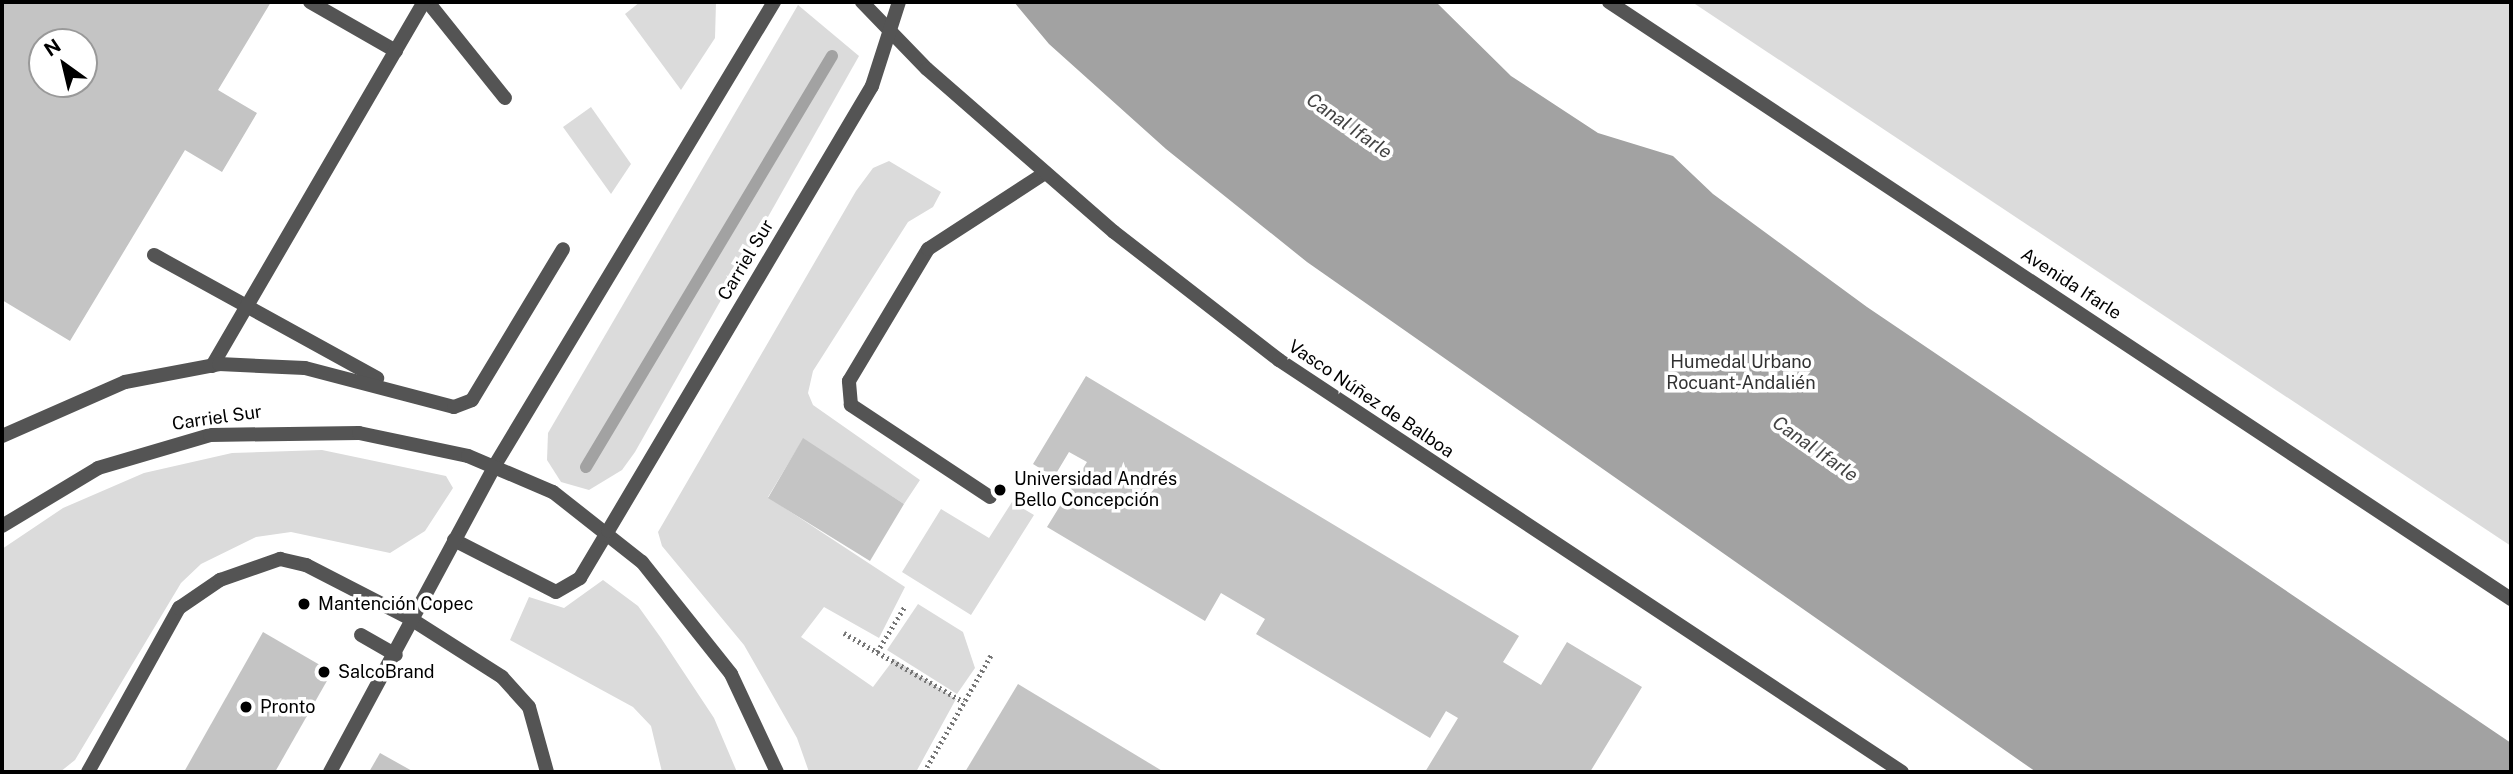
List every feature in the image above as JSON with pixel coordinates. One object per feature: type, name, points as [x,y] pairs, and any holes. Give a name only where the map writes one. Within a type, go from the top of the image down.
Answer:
[{"type":"street","points":[[310,2],[396,51]]},
{"type":"street","points":[[212,366],[426,2],[505,97]]},
{"type":"street","points":[[330,772],[396,655],[411,618],[495,465],[774,2]]},
{"type":"street","name":"Vasco Núñez de Balboa","points":[[862,2],[892,33],[1045,173],[1279,360],[1902,772]]},
{"type":"street","name":"Carriel Sur","points":[[608,531],[872,86],[892,33],[899,2]]},
{"type":"street","name":"Avenida Ifarle","points":[[1609,2],[2511,599]]},
{"type":"street","points":[[990,497],[851,405],[849,381],[928,249],[1045,173]]},
{"type":"street","points":[[2,436],[125,382],[212,366],[305,368],[454,407],[472,400],[563,249]]},
{"type":"street","points":[[154,255],[405,393]]},
{"type":"street","name":"Carriel Sur","points":[[2,526],[97,468],[210,435],[359,433],[495,465],[553,492],[608,531],[705,634],[754,716],[776,772]]},
{"type":"street","points":[[454,540],[556,592],[580,578],[608,531]]},
{"type":"street","points":[[88,772],[172,619],[220,580],[267,562],[292,560],[411,618],[520,692],[535,721],[547,772]]},
{"type":"street","points":[[361,635],[396,655]]},
{"type":"path","points":[[877,652],[905,606]]},
{"type":"path","points":[[844,633],[964,702]]},
{"type":"path","points":[[924,772],[991,655]]},
{"type":"shaded area","points":[[640,2],[716,2],[715,38],[681,90],[625,14]]},
{"type":"shaded area","points":[[1692,2],[2511,2],[2511,546]]},
{"type":"shaded area","points":[[798,5],[859,56],[635,452],[622,470],[589,490],[561,482],[547,460],[548,433]]},
{"type":"shaded area","points":[[591,107],[631,164],[611,194],[563,127]]},
{"type":"shaded area","points":[[889,161],[941,192],[933,207],[908,222],[813,371],[808,393],[813,405],[920,480],[904,504],[803,439],[768,497],[905,587],[879,638],[824,607],[801,637],[873,687],[894,659],[956,699],[916,772],[809,772],[797,738],[744,645],[662,546],[658,532],[856,191],[873,168]]},
{"type":"shaded area","points":[[322,450],[446,476],[453,488],[425,531],[390,553],[291,532],[256,537],[201,564],[181,583],[75,760],[60,772],[2,772],[2,549],[63,508],[144,473],[232,453]]},
{"type":"shaded area","points":[[1012,502],[1034,515],[971,615],[902,572],[941,509],[989,538]]},
{"type":"shaded area","points":[[603,580],[638,606],[661,638],[714,718],[737,772],[662,772],[651,726],[633,707],[510,640],[529,597],[564,608]]},
{"type":"shaded area","points":[[918,604],[963,632],[975,668],[957,694],[887,650]]},
{"type":"water","name":"Humedal Urbano Rocuant-Andalién","points":[[1014,2],[1436,2],[1511,76],[1598,133],[1673,156],[1713,194],[1867,307],[2511,743],[2511,772],[2036,772],[1307,262],[1166,149],[1049,44]]},
{"type":"building","points":[[2,2],[271,2],[218,90],[257,113],[222,172],[185,150],[70,341],[2,300]]},
{"type":"building","points":[[1086,376],[1519,636],[1503,662],[1541,685],[1567,642],[1642,687],[1590,772],[1425,772],[1458,718],[1446,711],[1430,738],[1256,634],[1265,619],[1221,593],[1205,621],[1047,527],[1087,462],[1069,452],[1054,477],[1033,464]]},
{"type":"building","points":[[803,438],[904,504],[870,561],[768,498]]},
{"type":"building","points":[[263,632],[332,672],[275,772],[184,772]]},
{"type":"building","points":[[1018,684],[1164,772],[965,772]]},
{"type":"building","points":[[380,753],[414,772],[369,772]]},
{"type":"waterway","points":[[586,467],[832,56]]},
{"type":"place","name":"Universidad Andrés Bello Concepción","points":[[1000,490]]},
{"type":"place","name":"Mantención Copec","points":[[304,604]]},
{"type":"place","name":"SalcoBrand","points":[[324,672]]},
{"type":"place","name":"Pronto","points":[[246,707]]},
{"type":"water label","name":"Canal Ifarle","points":[[1349,126]]},
{"type":"water label","name":"Canal Ifarle","points":[[1815,449]]}]
